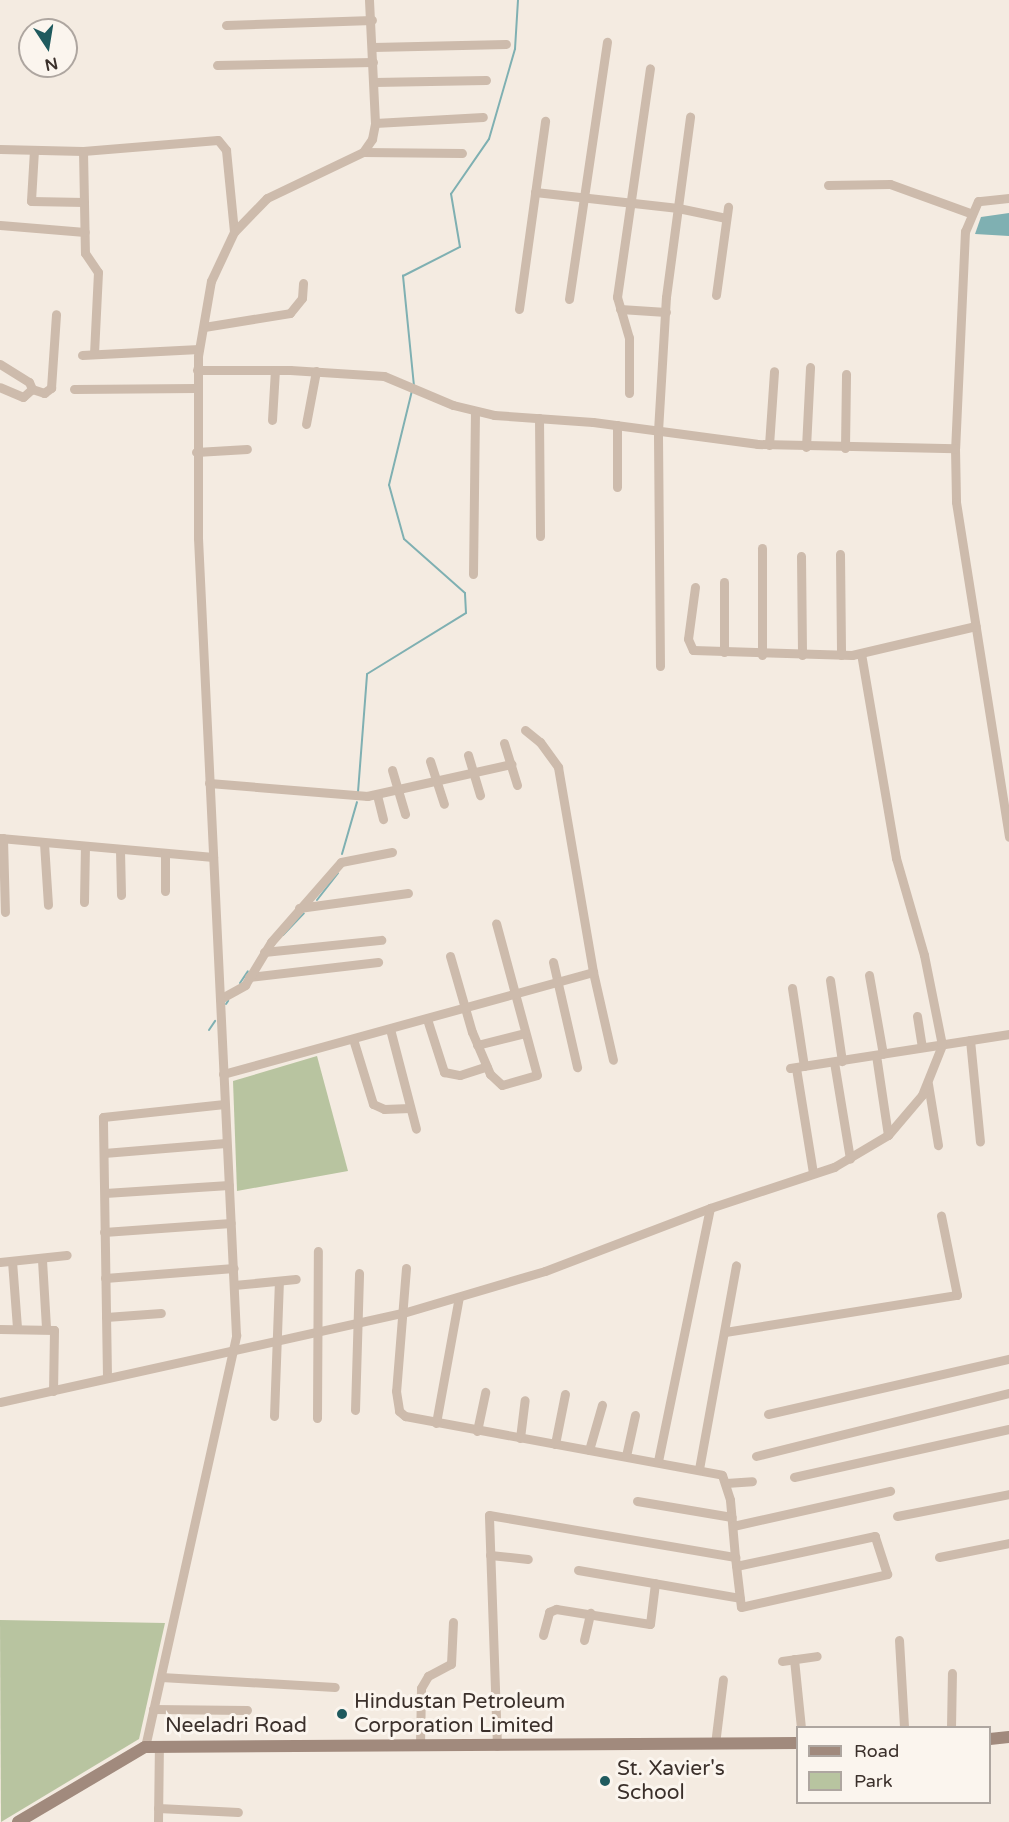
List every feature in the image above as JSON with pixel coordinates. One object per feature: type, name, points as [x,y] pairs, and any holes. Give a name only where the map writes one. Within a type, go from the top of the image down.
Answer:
[{"type":"main road","points":[[991,1739],[1009,1737]]},
{"type":"main road","name":"Neeladri Road","points":[[18,1822],[145,1747],[159,1745],[496,1746],[796,1743]]},
{"type":"street","points":[[363,152],[372,139],[375,123],[372,20],[369,0]]},
{"type":"street","points":[[226,25],[372,20]]},
{"type":"street","points":[[569,299],[607,42]]},
{"type":"street","points":[[373,47],[506,44]]},
{"type":"street","points":[[218,65],[373,62]]},
{"type":"street","points":[[629,393],[628,338],[617,297],[650,68]]},
{"type":"street","points":[[374,82],[486,80]]},
{"type":"street","points":[[375,123],[483,117]]},
{"type":"street","points":[[660,666],[658,430],[666,312],[690,117]]},
{"type":"street","points":[[519,309],[545,121]]},
{"type":"street","points":[[0,149],[83,151],[218,140],[226,150],[234,232]]},
{"type":"street","points":[[33,150],[31,201],[84,202]]},
{"type":"street","points":[[83,151],[85,253],[98,272],[94,354]]},
{"type":"street","points":[[145,1747],[231,1349],[236,1335],[209,783],[196,452],[196,388],[199,349],[216,263],[234,232],[267,198],[363,152],[462,153]]},
{"type":"street","points":[[828,185],[890,184],[970,213]]},
{"type":"street","points":[[535,192],[583,200],[630,202],[678,208],[726,218]]},
{"type":"street","points":[[1009,198],[982,199],[970,213],[963,247],[955,448],[956,502],[1009,837]]},
{"type":"street","points":[[716,295],[728,207]]},
{"type":"street","points":[[0,225],[85,232]]},
{"type":"street","points":[[204,327],[290,313],[302,298],[303,284]]},
{"type":"street","points":[[620,309],[666,312]]},
{"type":"street","points":[[0,364],[29,382],[32,389],[44,393],[51,388],[56,314]]},
{"type":"street","points":[[82,355],[199,349]]},
{"type":"street","points":[[806,447],[810,367]]},
{"type":"street","points":[[197,370],[316,371],[399,380],[419,391],[475,411],[616,425],[769,445],[955,448]]},
{"type":"street","points":[[272,420],[275,370]]},
{"type":"street","points":[[306,424],[316,371]]},
{"type":"street","points":[[769,445],[774,371]]},
{"type":"street","points":[[844,448],[846,375]]},
{"type":"street","points":[[0,387],[23,398],[32,389]]},
{"type":"street","points":[[74,389],[196,388]]},
{"type":"street","points":[[473,574],[475,411]]},
{"type":"street","points":[[538,418],[540,536]]},
{"type":"street","points":[[616,425],[617,487]]},
{"type":"street","points":[[196,452],[247,449]]},
{"type":"street","points":[[762,548],[762,655]]},
{"type":"street","points":[[840,554],[841,655]]},
{"type":"street","points":[[801,556],[802,655]]},
{"type":"street","points":[[724,582],[724,652]]},
{"type":"street","points":[[695,587],[689,645],[693,650],[762,655],[861,654],[976,626]]},
{"type":"street","points":[[0,1402],[231,1349],[403,1313],[583,1258],[710,1208],[850,1159],[888,1136],[928,1084],[942,1045],[924,955],[896,858],[861,654]]},
{"type":"street","points":[[525,730],[540,742],[558,767],[593,972],[613,1059]]},
{"type":"street","points":[[504,743],[517,785]]},
{"type":"street","points":[[468,754],[480,795]]},
{"type":"street","points":[[430,761],[444,804]]},
{"type":"street","points":[[209,783],[377,795],[511,764]]},
{"type":"street","points":[[392,771],[405,814]]},
{"type":"street","points":[[377,795],[383,819]]},
{"type":"street","points":[[5,912],[1,838],[85,848],[213,857]]},
{"type":"street","points":[[45,843],[48,905]]},
{"type":"street","points":[[84,902],[85,848]]},
{"type":"street","points":[[120,850],[120,895]]},
{"type":"street","points":[[220,999],[240,989],[299,908],[341,862],[392,852]]},
{"type":"street","points":[[165,853],[165,891]]},
{"type":"street","points":[[299,908],[408,893]]},
{"type":"street","points":[[450,956],[477,1045],[487,1066],[502,1085],[537,1076],[496,923]]},
{"type":"street","points":[[267,952],[381,940]]},
{"type":"street","points":[[250,975],[378,962]]},
{"type":"street","points":[[553,962],[577,1067]]},
{"type":"street","points":[[223,1074],[466,1009],[514,993],[593,972]]},
{"type":"street","points":[[868,975],[880,1055],[888,1136]]},
{"type":"street","points":[[830,980],[850,1159]]},
{"type":"street","points":[[792,988],[797,1067],[813,1173]]},
{"type":"street","points":[[917,1016],[922,1047]]},
{"type":"street","points":[[427,1019],[444,1072],[460,1076],[487,1066]]},
{"type":"street","points":[[390,1029],[416,1129]]},
{"type":"street","points":[[477,1045],[525,1033]]},
{"type":"street","points":[[797,1067],[1009,1034]]},
{"type":"street","points":[[354,1039],[373,1104],[384,1109],[410,1108]]},
{"type":"street","points":[[970,1040],[980,1142]]},
{"type":"street","points":[[928,1084],[938,1145]]},
{"type":"street","points":[[107,1377],[103,1117],[224,1104]]},
{"type":"street","points":[[104,1153],[226,1143]]},
{"type":"street","points":[[105,1193],[229,1185]]},
{"type":"street","points":[[658,1461],[710,1208]]},
{"type":"street","points":[[725,1332],[957,1295],[941,1216]]},
{"type":"street","points":[[104,1232],[231,1223]]},
{"type":"street","points":[[317,1418],[318,1251]]},
{"type":"street","points":[[0,1262],[42,1260],[67,1255]]},
{"type":"street","points":[[42,1260],[46,1328]]},
{"type":"street","points":[[12,1261],[17,1328]]},
{"type":"street","points":[[699,1469],[736,1265]]},
{"type":"street","points":[[105,1278],[234,1268]]},
{"type":"street","points":[[406,1268],[396,1402],[405,1416],[477,1431],[658,1461],[722,1475],[726,1483],[732,1522],[736,1561],[741,1607],[887,1574],[875,1536],[736,1561],[489,1515],[496,1746]]},
{"type":"street","points":[[355,1410],[359,1273]]},
{"type":"street","points":[[234,1285],[296,1279]]},
{"type":"street","points":[[274,1416],[279,1281]]},
{"type":"street","points":[[436,1423],[459,1296]]},
{"type":"street","points":[[106,1317],[161,1313]]},
{"type":"street","points":[[0,1329],[46,1328],[55,1333],[53,1391]]},
{"type":"street","points":[[768,1414],[1009,1359]]},
{"type":"street","points":[[477,1431],[485,1392]]},
{"type":"street","points":[[756,1456],[1009,1393]]},
{"type":"street","points":[[555,1444],[565,1394]]},
{"type":"street","points":[[520,1438],[525,1400]]},
{"type":"street","points":[[589,1450],[602,1405]]},
{"type":"street","points":[[626,1456],[634,1415]]},
{"type":"street","points":[[794,1477],[1009,1429]]},
{"type":"street","points":[[726,1483],[752,1480]]},
{"type":"street","points":[[637,1501],[732,1522],[891,1491]]},
{"type":"street","points":[[897,1516],[1009,1494]]},
{"type":"street","points":[[939,1557],[1009,1543]]},
{"type":"street","points":[[490,1555],[528,1560]]},
{"type":"street","points":[[578,1570],[740,1598]]},
{"type":"street","points":[[543,1635],[549,1612],[556,1609],[650,1624],[655,1583]]},
{"type":"street","points":[[584,1640],[590,1613]]},
{"type":"street","points":[[420,1746],[422,1688],[428,1676],[451,1664],[453,1622]]},
{"type":"street","points":[[898,1640],[904,1726]]},
{"type":"street","points":[[782,1661],[817,1656]]},
{"type":"street","points":[[794,1659],[801,1726]]},
{"type":"street","points":[[951,1726],[952,1673]]},
{"type":"street","points":[[161,1677],[335,1687]]},
{"type":"street","points":[[715,1744],[723,1679]]},
{"type":"street","points":[[153,1709],[247,1710]]},
{"type":"street","points":[[158,1822],[159,1745]]},
{"type":"street","points":[[158,1808],[238,1812]]},
{"type":"green space","points":[[317,1056],[348,1171],[237,1191],[233,1081]]},
{"type":"green space","points":[[0,1620],[165,1623],[139,1739],[1,1822]]},
{"type":"water","points":[[1009,213],[1009,236],[975,234],[981,217]]},
{"type":"waterway","points":[[414,386],[403,276],[460,247],[451,194],[489,139],[515,49],[518,0]]},
{"type":"waterway","points":[[358,792],[367,674],[466,613],[465,593],[404,539],[389,485],[412,391]]},
{"type":"waterway","points":[[342,854],[357,802]]},
{"type":"waterway","points":[[317,900],[338,873]]},
{"type":"waterway","points":[[283,935],[304,913]]},
{"type":"waterway","points":[[240,983],[248,971]]},
{"type":"waterway","points":[[209,1030],[215,1021]]},
{"type":"place","name":"Hindustan Petroleum Corporation Limited","points":[[342,1714]]},
{"type":"place","name":"St. Xavier's School","points":[[605,1781]]}]
